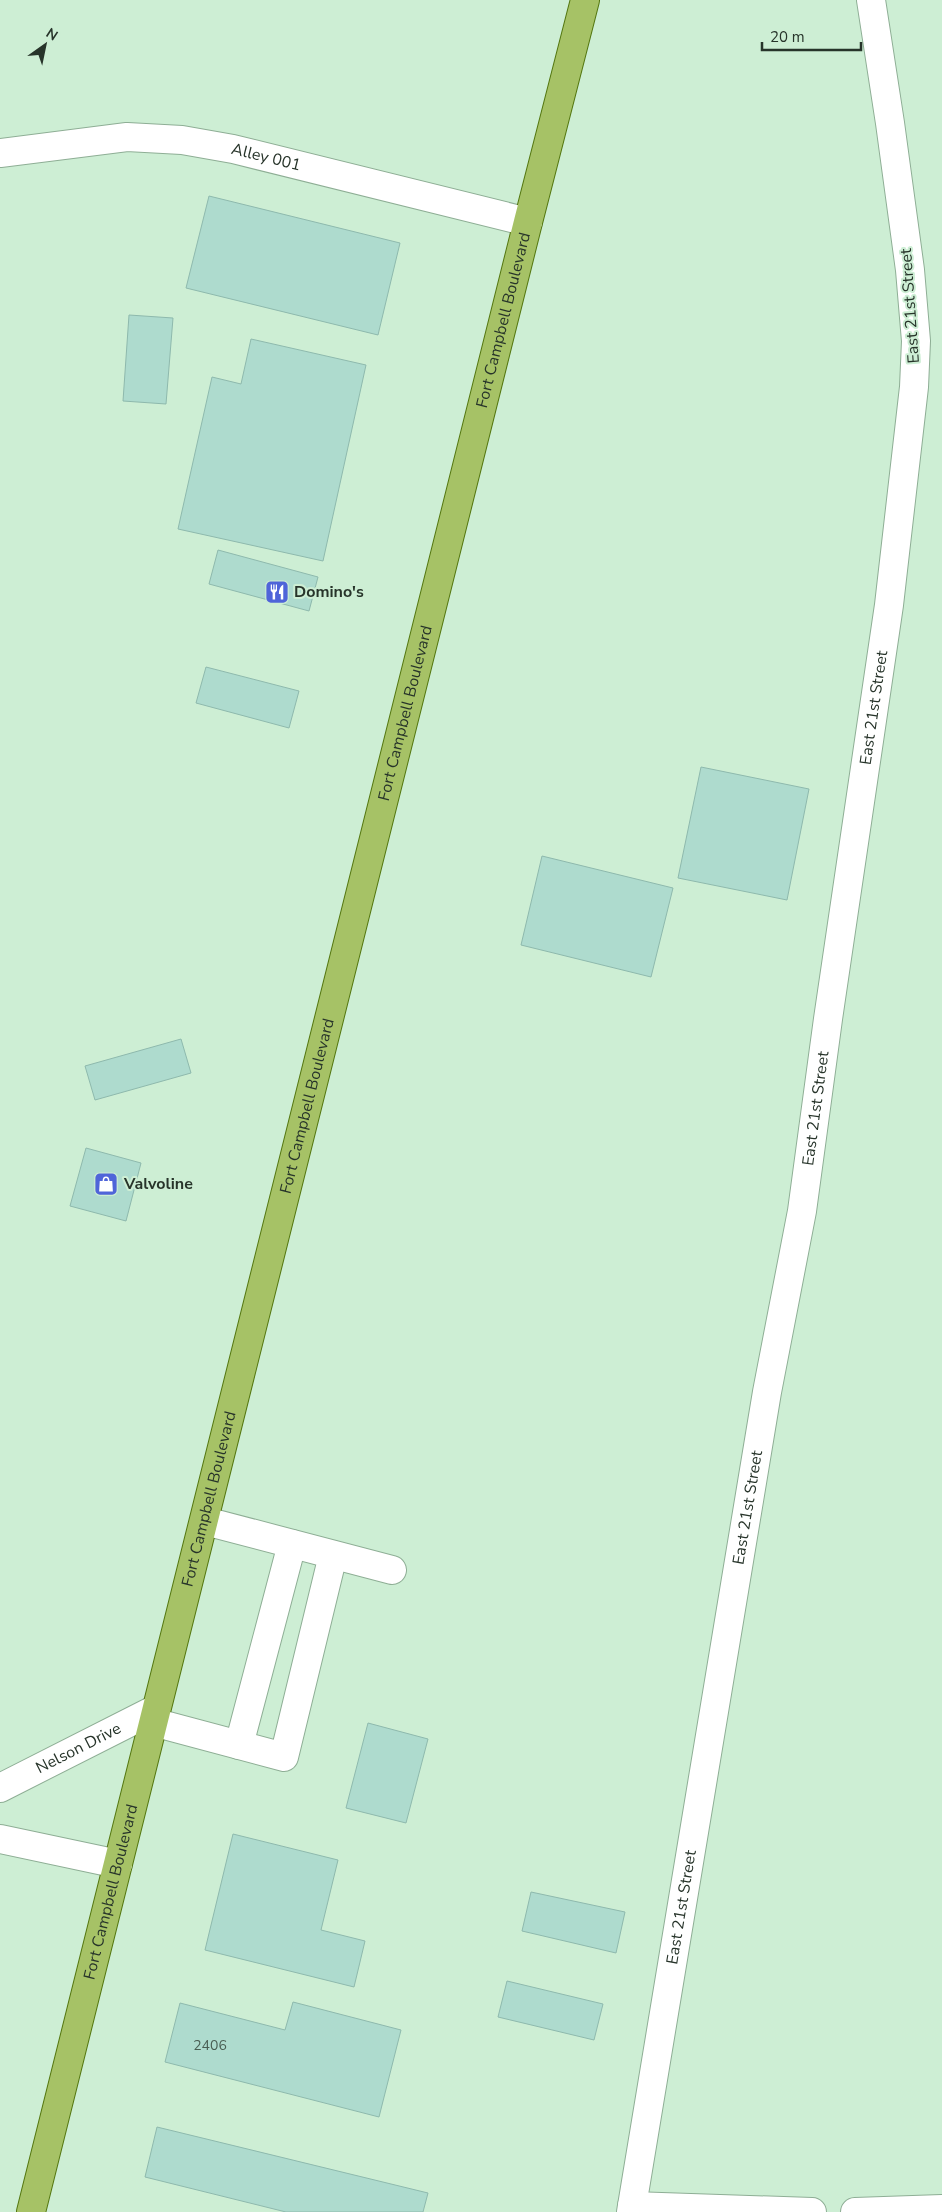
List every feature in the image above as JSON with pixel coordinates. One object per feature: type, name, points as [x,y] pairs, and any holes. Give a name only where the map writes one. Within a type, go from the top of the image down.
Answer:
[{"type":"main road","name":"Fort Campbell Boulevard","points":[[31,2212],[205,1522],[528,222],[586,0]]},
{"type":"street","name":"East 21st Street","points":[[631,2209],[767,1392],[802,1210],[889,605],[914,387],[916,341],[910,270],[871,0]]},
{"type":"street","name":"Alley 001","points":[[0,153],[127,137],[182,140],[233,149],[528,222]]},
{"type":"street","points":[[205,1522],[392,1570]]},
{"type":"street","points":[[239,1745],[292,1544]]},
{"type":"street","points":[[155,1715],[239,1745],[284,1757],[333,1555]]},
{"type":"street","name":"Nelson Drive","points":[[0,1788],[155,1715]]},
{"type":"street","points":[[0,1840],[118,1864]]},
{"type":"street","points":[[631,2209],[812,2212]]},
{"type":"street","points":[[855,2212],[942,2209]]},
{"type":"building","points":[[209,196],[400,243],[378,335],[186,288]]},
{"type":"building","points":[[129,315],[173,318],[166,404],[123,401]]},
{"type":"building","points":[[251,339],[366,365],[323,561],[178,529],[212,377],[241,384]]},
{"type":"building","points":[[218,550],[318,577],[309,611],[209,584]]},
{"type":"building","points":[[206,667],[299,691],[289,728],[196,703]]},
{"type":"building","points":[[701,767],[809,789],[787,900],[678,878]]},
{"type":"building","points":[[542,856],[673,888],[651,977],[521,945]]},
{"type":"building","points":[[181,1039],[191,1073],[95,1100],[85,1066]]},
{"type":"building","name":"Valvoline","points":[[86,1148],[141,1163],[126,1221],[70,1206]]},
{"type":"building","points":[[368,1723],[428,1739],[406,1823],[346,1808]]},
{"type":"building","points":[[233,1834],[338,1860],[321,1930],[365,1941],[354,1987],[205,1950]]},
{"type":"building","points":[[531,1892],[625,1912],[616,1953],[522,1931]]},
{"type":"building","points":[[507,1981],[603,2004],[594,2040],[498,2017]]},
{"type":"building","points":[[293,2002],[401,2030],[379,2117],[165,2062],[180,2003],[285,2030]]},
{"type":"building","points":[[157,2127],[428,2193],[423,2212],[286,2212],[145,2177]]},
{"type":"place","name":"Domino's","points":[[277,592]]},
{"type":"place","name":"Valvoline","points":[[106,1184]]}]
